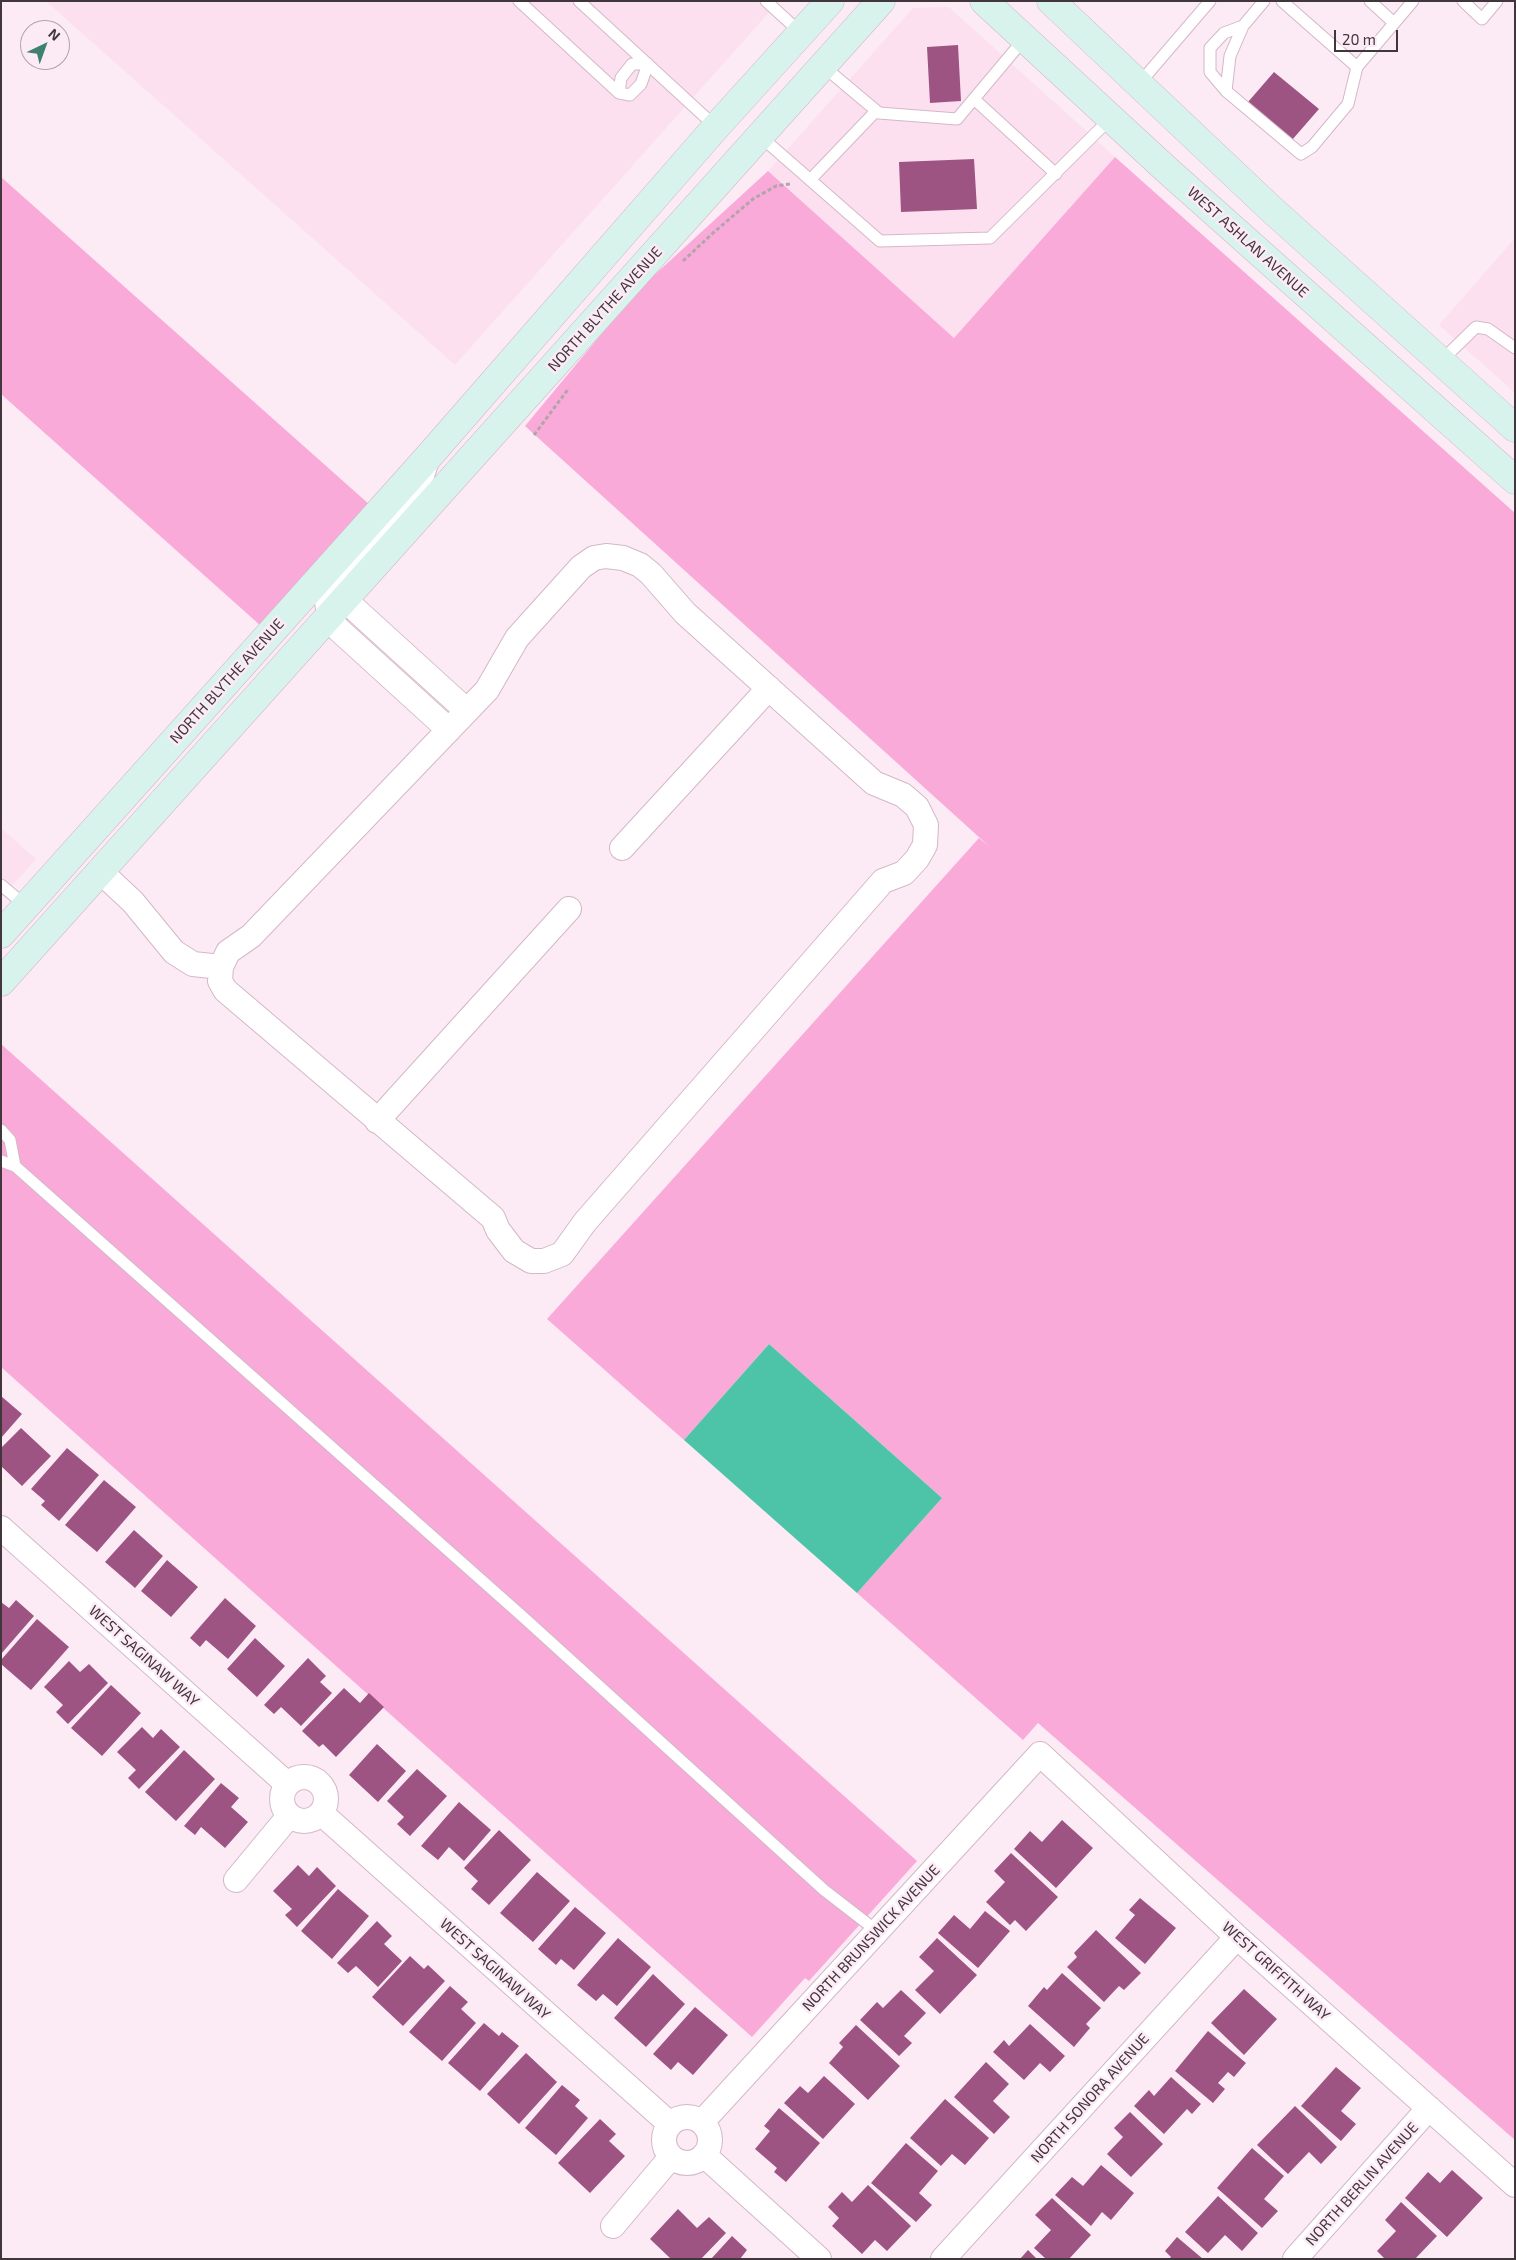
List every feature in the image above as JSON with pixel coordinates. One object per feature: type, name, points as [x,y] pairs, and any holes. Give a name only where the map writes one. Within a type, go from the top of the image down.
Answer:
[{"type":"street","name":"NORTH BLYTHE AVENUE","points":[[1,934],[429,456],[716,127],[830,1]]},
{"type":"street","name":"NORTH BLYTHE AVENUE","points":[[1,982],[882,1]]},
{"type":"street","name":"WEST ASHLAN AVENUE","points":[[984,1],[1111,118],[1515,480]]},
{"type":"street","points":[[1051,1],[1262,202],[1515,428]]},
{"type":"street","points":[[1480,449],[1515,455]]},
{"type":"street","name":"NORTH BLYTHE AVENUE","points":[[337,609],[327,601],[332,585],[417,491],[429,456]]},
{"type":"street","points":[[606,556],[624,558],[640,565],[651,574],[685,613],[874,783],[903,795],[917,807],[926,825],[925,845],[917,859],[904,873],[882,881],[585,1222],[562,1254],[544,1261],[531,1261],[514,1251],[498,1230],[493,1218],[225,990],[220,981],[221,967],[228,952],[251,936],[467,710],[487,690],[517,638],[581,566],[594,558],[606,556]]},
{"type":"street","points":[[337,609],[410,658],[467,710]]},
{"type":"street","points":[[337,609],[338,629],[449,730]]},
{"type":"street","points":[[393,679],[410,658]]},
{"type":"street","points":[[622,848],[769,688]]},
{"type":"street","points":[[101,872],[133,902],[174,952],[193,964],[221,967]]},
{"type":"street","points":[[26,906],[50,928]]},
{"type":"street","points":[[377,1121],[569,909]]},
{"type":"street","name":"WEST SAGINAW WAY","points":[[1,1528],[286,1783]]},
{"type":"street","name":"NORTH BRUNSWICK AVENUE","points":[[702,2122],[1040,1754]]},
{"type":"street","name":"WEST GRIFFITH WAY","points":[[1040,1754],[1237,1937],[1515,2185]]},
{"type":"street","points":[[302,1776],[319,1781],[327,1797],[321,1814],[305,1821],[289,1816],[281,1800],[286,1783],[302,1776]]},
{"type":"street","name":"WEST SAGINAW WAY","points":[[321,1814],[670,2124]]},
{"type":"street","points":[[236,1880],[289,1816]]},
{"type":"street","name":"NORTH SONORA AVENUE","points":[[942,2259],[1237,1937]]},
{"type":"street","name":"NORTH BERLIN AVENUE","points":[[1295,2259],[1429,2108]]},
{"type":"street","points":[[692,2117],[702,2122],[708,2132],[709,2144],[704,2155],[694,2162],[682,2162],[671,2157],[665,2147],[664,2134],[670,2124],[680,2118],[692,2117]]},
{"type":"street","points":[[704,2155],[819,2259]]},
{"type":"street","points":[[613,2226],[671,2157]]},
{"type":"lane","points":[[519,1],[619,93],[630,95],[641,84],[648,64]]},
{"type":"lane","points":[[579,1],[716,127]]},
{"type":"lane","points":[[766,1],[801,33]]},
{"type":"lane","points":[[1138,85],[1210,1]]},
{"type":"lane","points":[[1226,91],[1230,56],[1243,26],[1264,1]]},
{"type":"lane","points":[[1282,1],[1357,67]]},
{"type":"lane","points":[[1370,1],[1394,23]]},
{"type":"lane","points":[[1243,26],[1224,33],[1210,48],[1210,72],[1226,91],[1301,154],[1312,147],[1348,104],[1357,67],[1413,1]]},
{"type":"lane","points":[[1463,1],[1482,19],[1497,1]]},
{"type":"lane","points":[[823,66],[879,113],[957,119],[1025,38]]},
{"type":"lane","points":[[619,93],[620,78],[632,64],[648,64]]},
{"type":"lane","points":[[974,99],[1056,174]]},
{"type":"lane","points":[[810,180],[876,111]]},
{"type":"lane","points":[[760,136],[880,241],[990,238],[1111,118]]},
{"type":"lane","points":[[1441,362],[1476,327],[1488,329],[1515,348]]},
{"type":"lane","points":[[1,885],[26,906]]},
{"type":"lane","points":[[1,1130],[10,1140],[15,1166]]},
{"type":"lane","points":[[1,1161],[15,1166],[493,1589],[824,1890],[877,1932]]},
{"type":"path","points":[[679,266],[713,233],[753,199],[776,186],[810,180]]},
{"type":"path","points":[[534,435],[574,381]]},
{"type":"shaded area","points":[[46,1],[779,1],[455,365],[70,22],[70,20],[67,20]]},
{"type":"shaded area","points":[[949,7],[1115,157],[954,338],[768,171],[913,8]]},
{"type":"shaded area","points":[[1115,157],[1515,513],[1515,2140],[1038,1723],[1023,1740],[857,1593],[942,1498],[769,1344],[684,1440],[547,1319],[979,838],[991,848],[525,426],[638,290],[768,171],[954,338]]},
{"type":"shaded area","points":[[1,177],[370,505],[261,626],[1,394]]},
{"type":"shaded area","points":[[1515,238],[1515,393],[1439,325]]},
{"type":"shaded area","points":[[1,828],[36,859],[1,898]]},
{"type":"shaded area","points":[[1,1044],[917,1861],[809,1981],[805,1978],[752,2037],[1,1367]]},
{"type":"shaded area","points":[[769,1344],[942,1498],[857,1593],[684,1440]]},
{"type":"building","points":[[958,45],[961,101],[930,103],[927,47]]},
{"type":"building","points":[[1274,72],[1319,109],[1292,140],[1248,102]]},
{"type":"building","points":[[974,159],[977,209],[901,212],[899,162]]},
{"type":"building","points":[[1,1396],[22,1414],[1,1438]]},
{"type":"building","points":[[21,1428],[51,1456],[22,1486],[1,1466],[1,1448]]},
{"type":"building","points":[[67,1448],[99,1475],[59,1521],[41,1505],[45,1501],[31,1489]]},
{"type":"building","points":[[104,1480],[136,1507],[97,1552],[65,1525]]},
{"type":"building","points":[[134,1530],[163,1556],[135,1588],[105,1562]]},
{"type":"building","points":[[167,1560],[198,1587],[171,1617],[141,1591]]},
{"type":"building","points":[[225,1598],[256,1626],[228,1659],[206,1640],[200,1647],[190,1638]]},
{"type":"building","points":[[16,1600],[34,1616],[1,1654],[1,1602],[9,1608]]},
{"type":"building","points":[[37,1619],[69,1647],[31,1690],[1,1664],[1,1660]]},
{"type":"building","points":[[255,1638],[285,1666],[257,1697],[227,1669]]},
{"type":"building","points":[[308,1658],[326,1676],[320,1682],[332,1693],[301,1726],[281,1707],[274,1714],[264,1705]]},
{"type":"building","points":[[69,1661],[80,1672],[89,1664],[108,1683],[68,1724],[56,1712],[63,1705],[44,1687]]},
{"type":"building","points":[[111,1685],[141,1713],[102,1756],[71,1728]]},
{"type":"building","points":[[344,1688],[360,1703],[369,1693],[384,1707],[336,1757],[323,1744],[319,1747],[302,1731]]},
{"type":"building","points":[[142,1727],[153,1738],[161,1729],[180,1747],[139,1789],[128,1778],[136,1770],[117,1752]]},
{"type":"building","points":[[377,1744],[406,1771],[378,1802],[349,1775]]},
{"type":"building","points":[[184,1750],[215,1779],[176,1821],[145,1792]]},
{"type":"building","points":[[417,1769],[447,1796],[410,1836],[397,1824],[404,1817],[387,1801]]},
{"type":"building","points":[[221,1783],[239,1798],[231,1807],[248,1822],[225,1848],[201,1827],[195,1835],[184,1826]]},
{"type":"building","points":[[459,1802],[491,1830],[464,1861],[449,1847],[438,1860],[421,1846]]},
{"type":"building","points":[[1062,1820],[1093,1848],[1056,1888],[1014,1849],[1030,1831],[1042,1842]]},
{"type":"building","points":[[499,1830],[531,1860],[489,1905],[471,1889],[478,1881],[464,1868]]},
{"type":"building","points":[[1011,1853],[1058,1897],[1026,1931],[1015,1920],[1010,1925],[986,1902],[1005,1882],[994,1871]]},
{"type":"building","points":[[298,1865],[309,1876],[317,1867],[336,1886],[297,1927],[285,1915],[292,1909],[273,1891]]},
{"type":"building","points":[[537,1872],[570,1901],[533,1942],[500,1913]]},
{"type":"building","points":[[338,1889],[369,1916],[332,1959],[301,1931]]},
{"type":"building","points":[[1140,1898],[1176,1928],[1145,1964],[1115,1938],[1135,1915],[1129,1910]]},
{"type":"building","points":[[575,1907],[606,1933],[574,1970],[561,1959],[556,1965],[538,1949]]},
{"type":"building","points":[[985,1911],[1010,1931],[978,1968],[938,1933],[954,1915],[970,1929]]},
{"type":"building","points":[[377,1921],[392,1936],[384,1944],[402,1961],[378,1987],[356,1966],[348,1973],[337,1963]]},
{"type":"building","points":[[1096,1930],[1141,1973],[1124,1990],[1119,1986],[1104,2002],[1067,1967],[1077,1957],[1074,1953]]},
{"type":"building","points":[[618,1938],[651,1967],[617,2006],[603,1994],[596,2001],[577,1985]]},
{"type":"building","points":[[937,1938],[977,1975],[940,2014],[915,1990],[934,1971],[919,1957]]},
{"type":"building","points":[[410,1956],[424,1969],[428,1965],[445,1981],[403,2026],[372,1997]]},
{"type":"building","points":[[1062,1973],[1101,2008],[1086,2024],[1090,2028],[1074,2047],[1028,2006],[1044,1987],[1047,1990]]},
{"type":"building","points":[[653,1974],[685,2004],[646,2047],[614,2018]]},
{"type":"building","points":[[450,1986],[468,2002],[461,2009],[476,2023],[442,2061],[409,2032]]},
{"type":"building","points":[[1244,1989],[1277,2019],[1244,2055],[1211,2023]]},
{"type":"building","points":[[901,1990],[926,2013],[904,2036],[912,2043],[899,2056],[860,2020],[877,2002],[883,2008]]},
{"type":"building","points":[[695,2007],[728,2035],[693,2075],[678,2062],[671,2070],[653,2054]]},
{"type":"building","points":[[484,2023],[499,2036],[502,2032],[519,2046],[480,2091],[448,2063]]},
{"type":"building","points":[[1030,2024],[1065,2056],[1050,2072],[1040,2063],[1024,2080],[993,2052],[1004,2040],[1009,2046]]},
{"type":"building","points":[[856,2025],[900,2066],[868,2100],[829,2063],[843,2047],[839,2043]]},
{"type":"building","points":[[1208,2031],[1246,2063],[1234,2077],[1228,2072],[1218,2083],[1225,2089],[1213,2103],[1175,2071]]},
{"type":"building","points":[[526,2053],[557,2082],[519,2124],[487,2094]]},
{"type":"building","points":[[986,2062],[1009,2084],[993,2101],[1010,2117],[994,2134],[954,2097]]},
{"type":"building","points":[[1336,2067],[1361,2088],[1341,2111],[1356,2124],[1341,2141],[1301,2106]]},
{"type":"building","points":[[824,2076],[855,2104],[823,2139],[784,2103],[800,2086],[808,2093]]},
{"type":"building","points":[[1171,2077],[1201,2104],[1192,2114],[1187,2109],[1164,2134],[1134,2106],[1149,2090],[1154,2096]]},
{"type":"building","points":[[562,2085],[580,2100],[575,2106],[588,2118],[556,2155],[525,2128]]},
{"type":"building","points":[[945,2099],[989,2138],[965,2165],[952,2154],[941,2166],[910,2138]]},
{"type":"building","points":[[1295,2106],[1337,2147],[1321,2164],[1309,2152],[1288,2174],[1257,2145]]},
{"type":"building","points":[[779,2108],[820,2143],[786,2182],[774,2172],[777,2168],[755,2149],[770,2131],[764,2126]]},
{"type":"building","points":[[1130,2112],[1163,2144],[1131,2177],[1107,2154],[1123,2137],[1114,2128]]},
{"type":"building","points":[[600,2119],[616,2134],[609,2141],[625,2156],[590,2193],[558,2163]]},
{"type":"building","points":[[906,2143],[938,2171],[919,2193],[932,2205],[916,2222],[871,2183]]},
{"type":"building","points":[[1252,2148],[1284,2176],[1264,2199],[1278,2211],[1262,2228],[1217,2188]]},
{"type":"building","points":[[1101,2165],[1134,2193],[1111,2220],[1102,2212],[1091,2226],[1055,2195],[1072,2177],[1083,2186]]},
{"type":"building","points":[[1452,2170],[1483,2198],[1447,2237],[1405,2198],[1428,2172],[1440,2183]]},
{"type":"building","points":[[868,2185],[911,2226],[887,2251],[875,2240],[862,2254],[832,2226],[839,2218],[828,2207],[842,2192],[852,2202]]},
{"type":"building","points":[[1218,2196],[1258,2233],[1242,2251],[1225,2235],[1208,2253],[1185,2232]]},
{"type":"building","points":[[1052,2198],[1091,2235],[1069,2259],[1046,2259],[1034,2248],[1051,2230],[1035,2215]]},
{"type":"building","points":[[1401,2202],[1437,2236],[1415,2259],[1385,2259],[1377,2251],[1396,2231],[1385,2220]]},
{"type":"building","points":[[678,2209],[697,2228],[709,2217],[726,2233],[701,2259],[671,2259],[650,2239]]},
{"type":"building","points":[[732,2236],[747,2250],[740,2259],[711,2259]]},
{"type":"building","points":[[1177,2237],[1203,2259],[1169,2259],[1171,2257],[1165,2251]]},
{"type":"building","points":[[1028,2250],[1037,2259],[1020,2259]]}]
